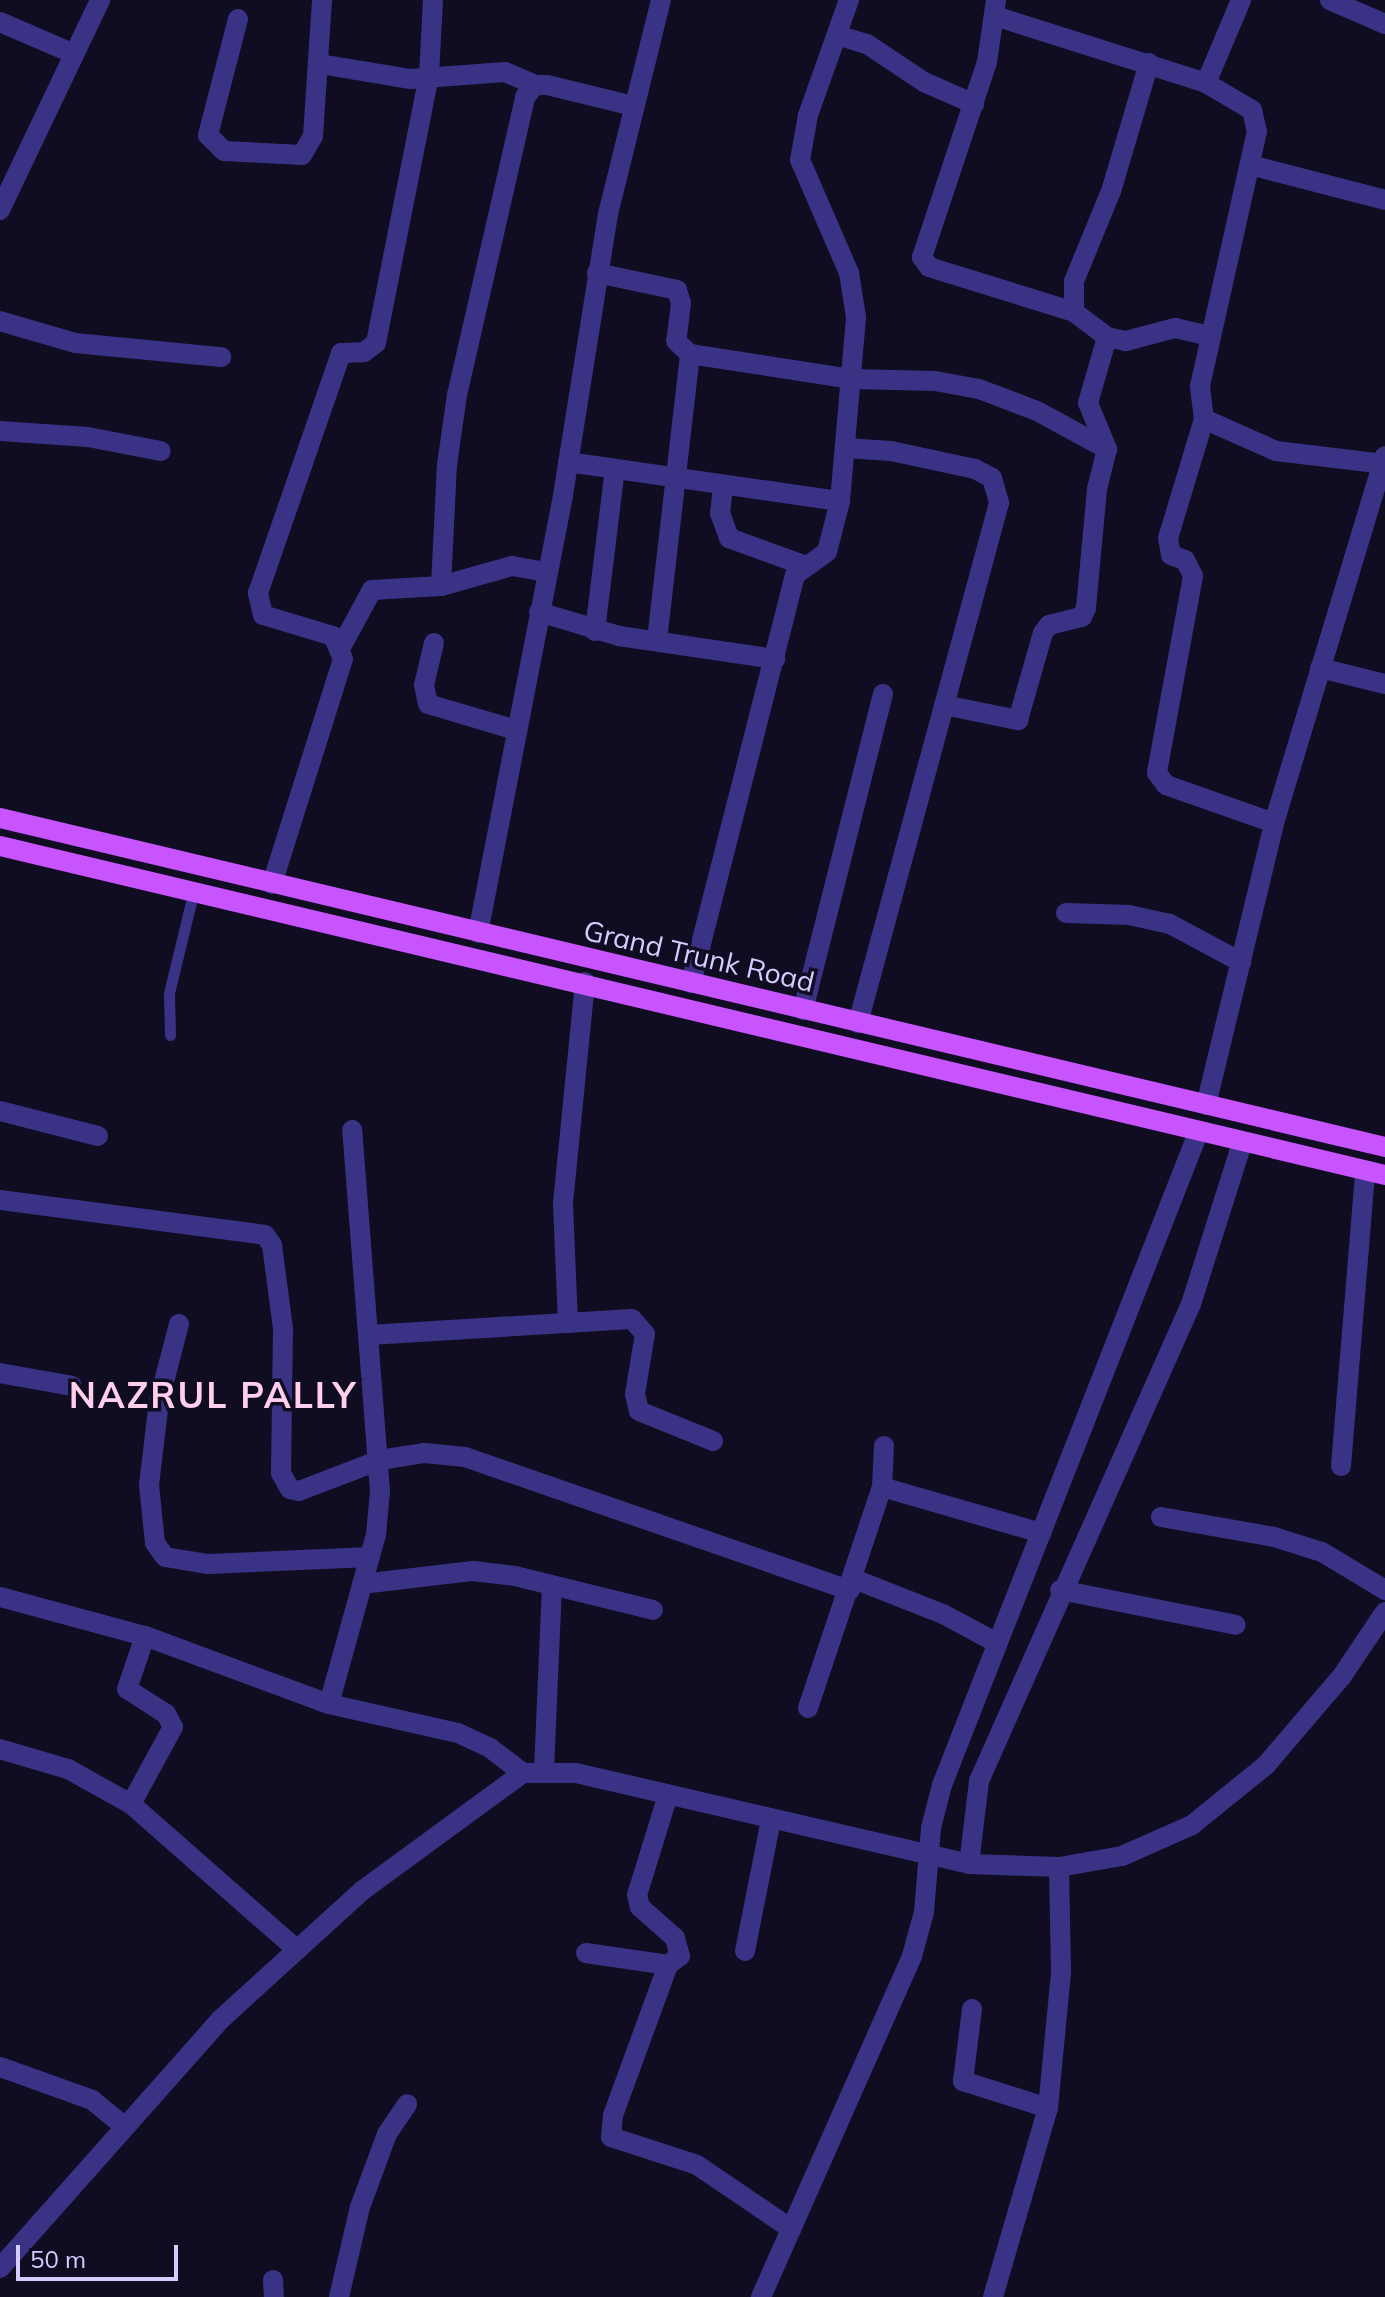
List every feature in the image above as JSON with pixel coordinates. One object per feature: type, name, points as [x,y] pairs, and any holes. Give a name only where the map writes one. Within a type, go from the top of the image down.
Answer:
[{"type":"main road","name":"Grand Trunk Road","points":[[0,818],[1385,1147]]},
{"type":"main road","name":"Grand Trunk Road","points":[[0,846],[193,894],[585,982],[1198,1133],[1375,1173]]},
{"type":"street","points":[[0,210],[72,53],[100,0]]},
{"type":"street","points":[[238,19],[209,120],[208,135],[224,151],[302,155],[313,136],[322,0]]},
{"type":"street","points":[[272,884],[343,659],[341,647],[333,636],[312,627],[263,615],[258,593],[341,353],[364,352],[376,343],[429,76],[433,0]]},
{"type":"street","points":[[478,933],[568,462],[597,273],[661,0]]},
{"type":"street","points":[[691,983],[795,575],[803,565],[827,552],[840,501],[856,317],[849,273],[800,160],[804,127],[849,0]]},
{"type":"street","points":[[1206,83],[1241,0]]},
{"type":"street","points":[[1330,0],[1385,24]]},
{"type":"street","points":[[1211,336],[1175,328],[1126,341],[1107,337],[1074,312],[941,271],[922,257],[974,104],[995,8],[1206,83],[1252,110],[1257,131],[1200,387],[1204,419],[1168,538],[1171,555],[1185,560],[1193,576],[1157,773],[1166,785],[1274,823]]},
{"type":"street","points":[[0,22],[72,53]]},
{"type":"street","points":[[837,35],[867,44],[924,82],[974,104]]},
{"type":"street","points":[[1074,312],[1074,281],[1111,191],[1149,63]]},
{"type":"street","points":[[320,64],[411,79],[505,72],[535,85],[634,106]]},
{"type":"street","points":[[441,586],[447,465],[457,395],[525,97],[535,85]]},
{"type":"street","points":[[1250,165],[1385,200]]},
{"type":"street","points":[[597,273],[677,290],[681,303],[676,341],[690,354],[852,379],[935,381],[979,389],[1037,411],[1107,449]]},
{"type":"street","points":[[0,321],[75,343],[221,357]]},
{"type":"street","points":[[944,705],[1010,721],[1023,716],[1043,633],[1049,625],[1082,617],[1086,608],[1097,489],[1107,449],[1088,403],[1107,337]]},
{"type":"street","points":[[657,640],[672,478],[690,354]]},
{"type":"street","points":[[1204,419],[1276,451],[1384,462],[1274,823],[1206,1105]]},
{"type":"street","points":[[0,431],[88,437],[161,451]]},
{"type":"street","points":[[845,448],[891,451],[975,469],[992,478],[998,489],[996,517],[858,1023]]},
{"type":"street","points":[[568,462],[840,501]]},
{"type":"street","points":[[595,631],[615,469]]},
{"type":"street","points":[[723,486],[720,513],[729,538],[803,565]]},
{"type":"street","points":[[341,647],[372,590],[441,586],[512,566],[547,572]]},
{"type":"street","points":[[539,612],[595,631],[775,659]]},
{"type":"street","points":[[434,643],[424,685],[428,704],[516,730]]},
{"type":"street","points":[[1320,668],[1385,684]]},
{"type":"street","points":[[803,1010],[883,694]]},
{"type":"street","points":[[1066,913],[1129,915],[1170,924],[1241,962]]},
{"type":"street","points":[[568,1323],[563,1203],[585,982]]},
{"type":"street","points":[[0,1111],[98,1136]]},
{"type":"street","points":[[329,1704],[370,1557],[380,1460],[352,1130]]},
{"type":"street","points":[[761,2297],[912,1956],[924,1912],[931,1828],[942,1785],[1198,1133]]},
{"type":"street","points":[[969,1864],[979,1781],[1060,1590],[1191,1304],[1242,1143]]},
{"type":"street","points":[[1341,1466],[1375,1173]]},
{"type":"street","points":[[0,1200],[265,1235],[272,1245],[283,1329],[283,1483],[299,1491],[380,1460],[424,1453],[506,1467],[943,1614],[997,1643]]},
{"type":"street","points":[[369,1335],[620,1318],[642,1325],[646,1347],[635,1394],[639,1411],[713,1441]]},
{"type":"street","points":[[179,1324],[159,1401],[149,1485],[155,1543],[165,1557],[208,1564],[370,1557]]},
{"type":"street","points":[[0,1373],[72,1386]]},
{"type":"street","points":[[808,1708],[882,1487],[884,1446]]},
{"type":"street","points":[[882,1487],[1041,1533]]},
{"type":"street","points":[[1161,1517],[1286,1541],[1322,1552],[1385,1590]]},
{"type":"street","points":[[362,1584],[473,1571],[552,1585],[653,1610]]},
{"type":"street","points":[[0,2268],[123,2125],[220,2020],[363,1890],[533,1771],[552,1585]]},
{"type":"street","points":[[1060,1590],[1236,1625]]},
{"type":"street","points":[[0,1597],[145,1636],[329,1704],[458,1733],[533,1771],[668,1795],[930,1858],[969,1864],[1059,1867],[1122,1856],[1204,1815],[1266,1765],[1342,1676],[1385,1612]]},
{"type":"street","points":[[131,1804],[173,1727],[166,1714],[127,1689],[145,1636]]},
{"type":"street","points":[[0,1749],[68,1769],[131,1804],[297,1950]]},
{"type":"street","points":[[586,1953],[668,1965],[676,1962],[680,1947],[640,1907],[637,1895],[668,1795]]},
{"type":"street","points":[[745,1951],[771,1820]]},
{"type":"street","points":[[993,2297],[1048,2108],[1061,1972],[1059,1867]]},
{"type":"street","points":[[668,1965],[613,2115],[611,2137],[697,2165],[791,2229]]},
{"type":"street","points":[[972,2009],[963,2081],[1048,2108]]},
{"type":"street","points":[[0,2067],[92,2100],[123,2125]]},
{"type":"street","points":[[339,2297],[360,2207],[387,2134],[407,2104]]},
{"type":"lane","points":[[170,1035],[169,993],[193,894]]},
{"type":"district","name":"NAZRUL PALLY","points":[[213,1395]]}]
